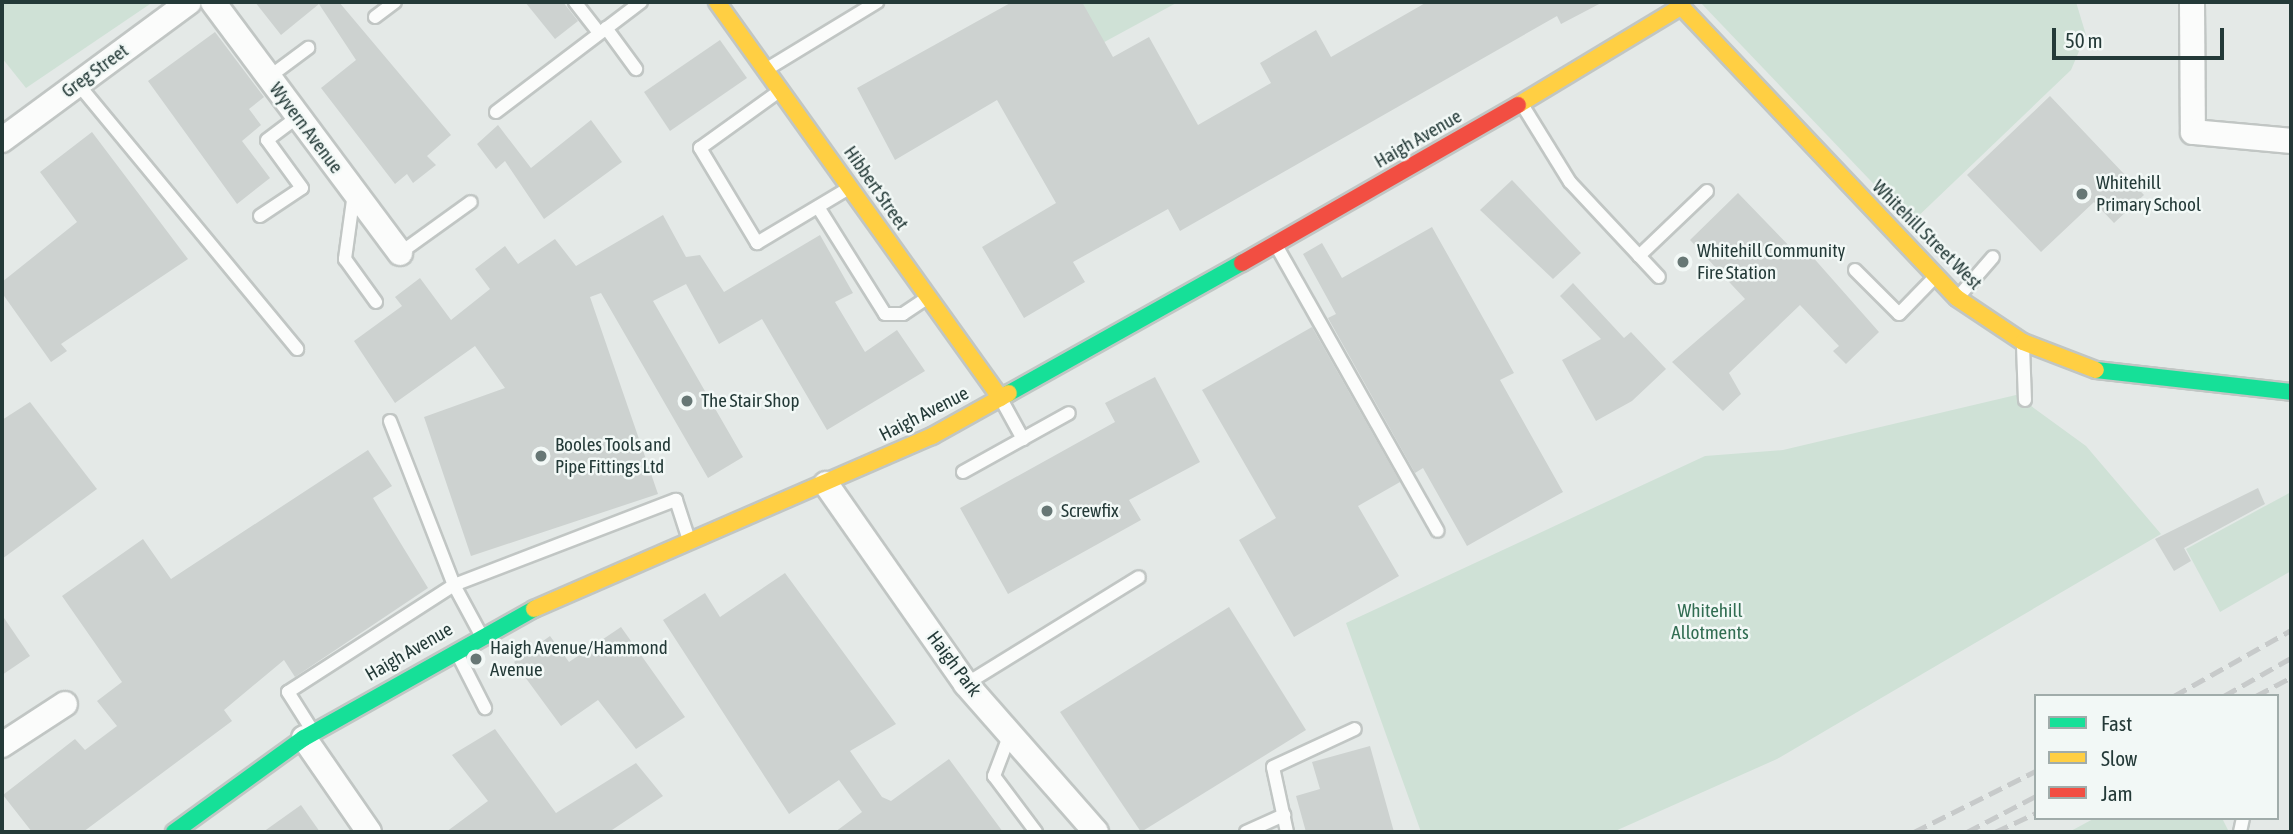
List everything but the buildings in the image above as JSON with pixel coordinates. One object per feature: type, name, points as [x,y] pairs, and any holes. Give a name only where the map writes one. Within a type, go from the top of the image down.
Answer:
[{"type":"street","name":"Greg Street","points":[[2,140],[189,2]]},
{"type":"street","name":"Wyvern Avenue","points":[[213,2],[400,253]]},
{"type":"street","name":"Hibbert Street","points":[[717,2],[1000,398]]},
{"type":"street","points":[[2192,2],[2193,132],[2291,141]]},
{"type":"street","name":"Haigh Avenue","points":[[174,832],[308,735],[455,649],[689,536],[826,484],[1000,398],[1522,103],[1679,4]]},
{"type":"street","name":"Whitehill Street West","points":[[1679,4],[1957,298],[2023,342],[2076,366],[2144,379],[2291,392]]},
{"type":"street","name":"Haigh Park","points":[[826,484],[966,684],[1096,832]]},
{"type":"street","points":[[2,745],[65,704]]},
{"type":"street","points":[[308,735],[369,832]]},
{"type":"lane","points":[[375,17],[396,2]]},
{"type":"lane","points":[[575,2],[636,69]]},
{"type":"lane","points":[[496,112],[641,2]]},
{"type":"lane","points":[[766,69],[877,2]]},
{"type":"lane","points":[[269,77],[308,48]]},
{"type":"lane","points":[[78,84],[297,349]]},
{"type":"lane","points":[[781,90],[700,148],[757,243],[849,188]]},
{"type":"lane","points":[[1522,103],[1570,182],[1659,277]]},
{"type":"lane","points":[[260,216],[302,188],[267,140],[298,117]]},
{"type":"lane","points":[[1639,256],[1707,191]]},
{"type":"lane","points":[[354,192],[345,259],[376,302]]},
{"type":"lane","points":[[400,253],[471,202]]},
{"type":"lane","points":[[818,207],[885,314],[903,314],[927,297]]},
{"type":"lane","points":[[1275,244],[1438,531]]},
{"type":"lane","points":[[1957,298],[1993,257]]},
{"type":"lane","points":[[1855,270],[1899,314],[1936,276]]},
{"type":"lane","points":[[2023,342],[2025,400]]},
{"type":"lane","points":[[1000,398],[1023,439]]},
{"type":"lane","points":[[963,472],[1069,413]]},
{"type":"lane","points":[[390,421],[454,585],[481,635]]},
{"type":"lane","points":[[308,735],[288,692],[454,585],[676,500],[689,536]]},
{"type":"lane","points":[[966,684],[1139,577]]},
{"type":"lane","points":[[455,649],[485,708]]},
{"type":"lane","points":[[1287,832],[1273,767],[1355,729]]},
{"type":"lane","points":[[1011,733],[994,776],[1036,832]]},
{"type":"lane","points":[[1246,832],[1284,815]]},
{"type":"green space","points":[[2,2],[153,2],[26,88],[2,58]]},
{"type":"green space","points":[[1071,2],[1178,2],[1097,46]]},
{"type":"green space","points":[[1700,2],[2076,2],[2086,35],[2071,70],[1911,223]]},
{"type":"green space","name":"Whitehill Allotments","points":[[2016,395],[2086,446],[2161,534],[1777,759],[1613,832],[1421,832],[1346,623],[1705,456],[1783,450]]},
{"type":"green space","points":[[2291,492],[2291,571],[2220,612],[2186,549]]},
{"type":"green space","points":[[2091,820],[2223,820],[2229,832],[2069,832]]},
{"type":"railway","points":[[2178,694],[2291,630]]},
{"type":"railway","points":[[2228,694],[2291,658]]},
{"type":"railway","points":[[2260,694],[2291,677]]},
{"type":"railway","points":[[1914,832],[2034,772]]},
{"type":"railway","points":[[1967,832],[2034,797]]},
{"type":"railway","points":[[1995,832],[2034,814]]},
{"type":"traffic: fast","points":[[1009,393],[1242,263]]},
{"type":"traffic: fast","points":[[2096,370],[2291,392]]},
{"type":"traffic: fast","points":[[174,832],[304,738],[534,609]]},
{"type":"traffic: slow","points":[[717,2],[1000,398]]},
{"type":"traffic: slow","points":[[1677,2],[1957,298],[2023,342],[2096,370]]},
{"type":"traffic: slow","points":[[1518,105],[1682,6]]},
{"type":"traffic: slow","points":[[534,609],[932,436],[1009,393]]},
{"type":"traffic: jam","points":[[1242,263],[1518,105]]},
{"type":"place","name":"Whitehill Primary School","points":[[2082,194]]},
{"type":"place","name":"Whitehill Community Fire Station","points":[[1683,262]]},
{"type":"place","name":"The Stair Shop","points":[[687,401]]},
{"type":"place","name":"Booles Tools and Pipe Fittings Ltd","points":[[541,456]]},
{"type":"place","name":"Screwfix","points":[[1047,511]]},
{"type":"place","name":"Haigh Avenue/Hammond Avenue","points":[[476,659]]}]
